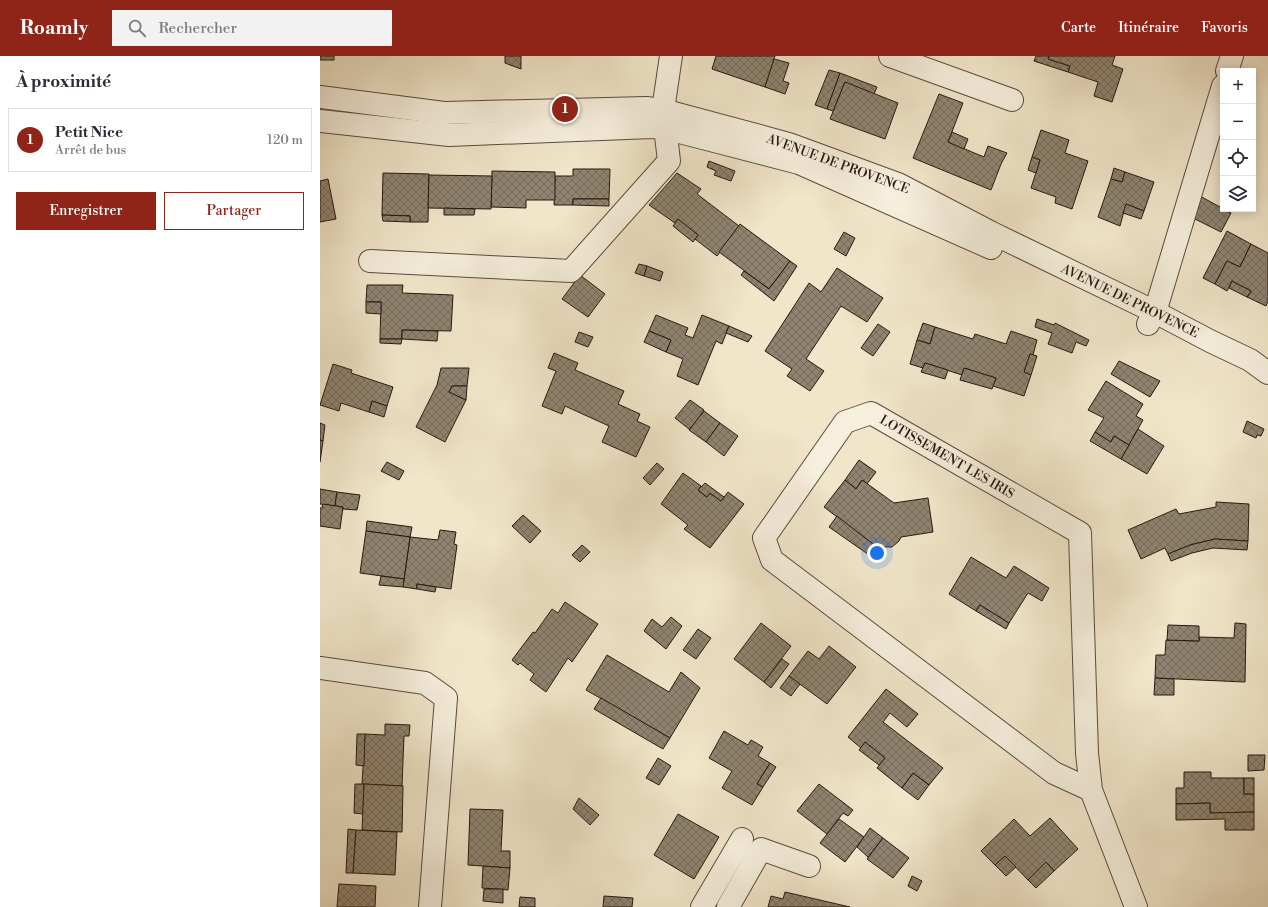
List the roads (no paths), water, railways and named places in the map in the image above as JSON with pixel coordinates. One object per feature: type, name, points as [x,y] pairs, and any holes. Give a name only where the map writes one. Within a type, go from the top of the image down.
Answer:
[{"type":"street","points":[[370,261],[571,271],[669,161],[664,119],[671,56]]},
{"type":"street","points":[[890,56],[1012,100]]},
{"type":"street","points":[[1229,68],[1232,56]]},
{"type":"street","points":[[1151,318],[1220,96]]},
{"type":"street","name":"AVENUE DE PROVENCE","points":[[320,97],[444,113],[646,108],[664,119],[799,163],[1151,318],[1210,341],[1250,360],[1268,373]]},
{"type":"street","name":"AVENUE DE PROVENCE","points":[[320,121],[449,135],[652,127],[664,119]]},
{"type":"street","name":"AVENUE DE PROVENCE","points":[[1151,318],[1251,376],[1268,383]]},
{"type":"street","name":"LOTISSEMENT LES IRIS","points":[[1091,790],[1054,773],[772,560],[764,538],[845,422],[871,413],[1080,533],[1086,753],[1091,790],[1136,907]]},
{"type":"street","points":[[320,668],[425,683],[446,698],[430,907]]},
{"type":"street","points":[[702,907],[742,839]]},
{"type":"street","points":[[728,907],[761,849],[809,866]]},
{"type":"place","name":"Petit Nice","points":[[565,109]]}]
